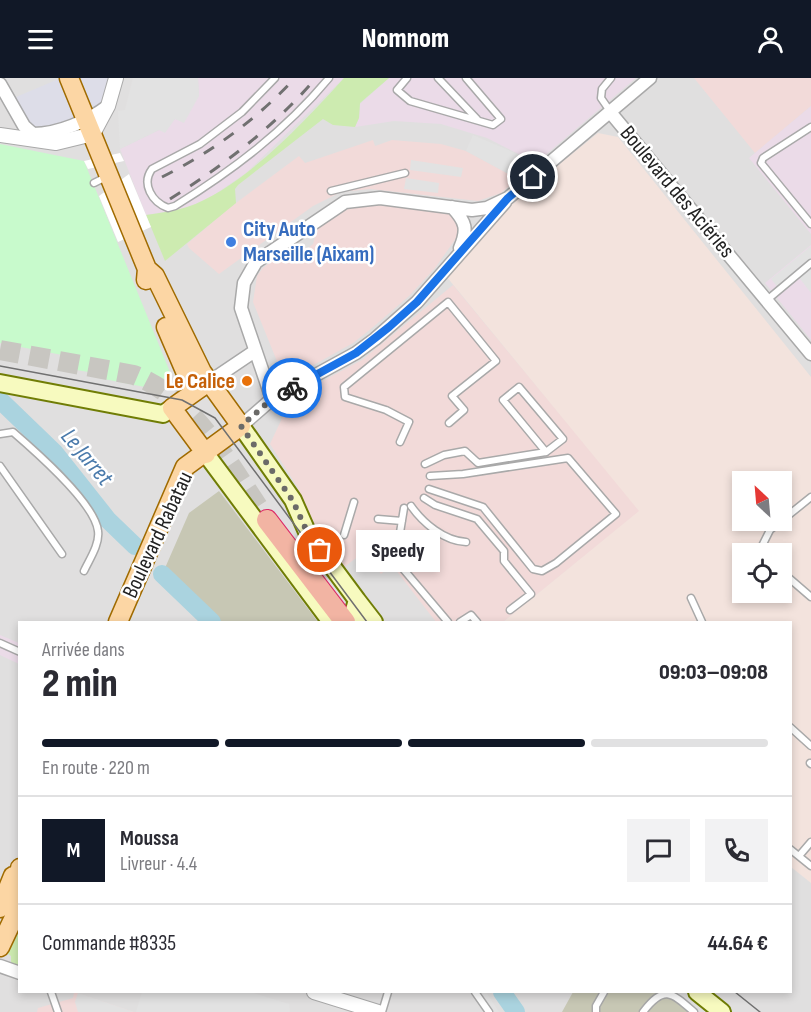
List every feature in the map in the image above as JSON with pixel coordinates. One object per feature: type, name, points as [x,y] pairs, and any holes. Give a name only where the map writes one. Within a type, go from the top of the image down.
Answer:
[{"type":"highway","points":[[267,520],[344,621]]},
{"type":"main road","points":[[69,78],[90,126],[102,179],[147,269],[155,276],[173,317],[209,382],[293,501],[308,534],[373,621]]},
{"type":"main road","points":[[147,269],[146,279],[194,392]]},
{"type":"main road","points":[[0,382],[163,414],[209,382]]},
{"type":"main road","points":[[172,408],[330,621]]},
{"type":"main road","name":"Boulevard Rabatau","points":[[118,621],[186,467],[241,426]]},
{"type":"main road","points":[[355,621],[352,617],[357,600]]},
{"type":"main road","points":[[0,947],[16,914],[11,892],[18,868]]},
{"type":"main road","points":[[0,908],[11,892],[18,873]]},
{"type":"main road","points":[[698,993],[722,1012]]},
{"type":"street","points":[[0,135],[56,143],[90,126],[108,106],[116,78]]},
{"type":"street","points":[[610,112],[651,78]]},
{"type":"street","points":[[0,84],[24,126],[27,140]]},
{"type":"street","name":"Boulevard des Aciéries","points":[[272,399],[241,308],[241,295],[249,271],[256,262],[345,202],[380,198],[452,207],[487,208],[508,198],[610,112],[811,354]]},
{"type":"street","points":[[24,126],[33,134],[49,134],[90,126]]},
{"type":"street","points":[[241,426],[272,399],[356,353],[375,339],[417,302],[458,252],[508,198]]},
{"type":"street","points":[[452,207],[465,224],[466,232],[458,252]]},
{"type":"street","points":[[209,382],[255,351]]},
{"type":"street","points":[[0,966],[18,972]]},
{"type":"street","points":[[317,993],[380,1012]]},
{"type":"lane","points":[[275,78],[242,112],[200,144],[152,169],[147,175],[147,185],[155,201],[168,208],[175,206],[226,174],[266,142],[329,78]]},
{"type":"lane","points":[[406,78],[397,90],[410,101],[493,125],[501,120],[466,78]]},
{"type":"lane","points":[[438,78],[479,121]]},
{"type":"lane","points":[[610,78],[602,89],[601,98],[610,112]]},
{"type":"lane","points":[[811,127],[764,158],[761,163],[811,224]]},
{"type":"lane","points":[[331,191],[405,173]]},
{"type":"lane","points":[[766,300],[811,263]]},
{"type":"lane","points":[[400,442],[409,422],[386,410],[345,397],[344,387],[448,302],[496,361],[452,396],[464,410],[448,423]]},
{"type":"lane","points":[[425,464],[444,455],[465,451],[478,463],[546,452],[563,439],[519,387],[503,400],[546,452]]},
{"type":"lane","points":[[0,434],[13,432],[52,465],[92,516],[99,537],[84,571]]},
{"type":"lane","points":[[429,489],[483,507],[532,569],[542,571],[556,563],[616,514],[568,458],[464,474],[430,476]]},
{"type":"lane","points":[[0,466],[62,554]]},
{"type":"lane","points":[[764,543],[770,530],[811,497]]},
{"type":"lane","points":[[424,498],[435,505],[477,519],[504,551],[504,561],[531,594],[510,610]]},
{"type":"lane","points":[[344,535],[354,502]]},
{"type":"lane","points":[[447,621],[399,564],[396,556],[402,521],[407,507],[453,542],[466,542]]},
{"type":"lane","points":[[378,519],[402,521]]},
{"type":"lane","points":[[375,535],[399,537]]},
{"type":"lane","points":[[792,581],[811,597]]},
{"type":"lane","points":[[691,598],[702,621]]},
{"type":"lane","points":[[462,621],[471,615],[476,621]]},
{"type":"lane","points":[[0,643],[18,651]]},
{"type":"lane","points":[[792,729],[811,746]]},
{"type":"lane","points":[[799,856],[811,842]]},
{"type":"lane","points":[[792,851],[811,866]]},
{"type":"lane","points":[[51,993],[58,1012]]},
{"type":"lane","points":[[380,1012],[388,993]]},
{"type":"lane","points":[[476,993],[489,1012]]},
{"type":"lane","points":[[596,1012],[596,1006],[603,993]]},
{"type":"lane","points":[[643,1012],[655,994],[673,994],[694,1012]]},
{"type":"shaded area","points":[[0,78],[811,78],[811,1012],[0,1012]]},
{"type":"shaded area","points":[[61,78],[87,118],[33,134],[9,100]]},
{"type":"shaded area","points":[[79,78],[111,78],[105,101],[97,107],[92,106]]},
{"type":"shaded area","points":[[133,78],[198,78],[199,96],[184,123],[175,119],[165,133],[159,130],[120,149],[118,111],[125,110]]},
{"type":"shaded area","points":[[198,78],[344,78],[246,173],[211,197],[187,208],[146,215],[120,149],[159,130],[175,119],[199,96]]},
{"type":"shaded area","points":[[389,78],[636,78],[536,163],[487,138],[441,124],[394,121],[355,127],[359,118],[360,104]]},
{"type":"shaded area","points":[[694,78],[811,78],[811,106],[755,153]]},
{"type":"shaded area","points":[[811,106],[811,234],[749,158]]},
{"type":"shaded area","points":[[598,133],[618,137],[811,377],[811,883],[792,868],[792,621],[504,621],[639,511],[446,276],[505,208]]},
{"type":"shaded area","points":[[473,135],[536,163],[518,179],[466,151]]},
{"type":"shaded area","points":[[373,140],[375,146],[392,140],[441,144],[466,151],[518,179],[501,193],[478,201],[370,189],[341,192],[313,206],[219,274],[189,248],[187,244],[228,209],[299,156],[305,163]]},
{"type":"shaded area","points":[[411,160],[463,168],[461,177],[410,170]]},
{"type":"shaded area","points":[[406,178],[439,183],[438,193],[404,189]]},
{"type":"shaded area","points":[[385,205],[449,214],[455,219],[459,234],[435,268],[409,296],[372,328],[353,343],[285,381],[253,302],[257,276],[263,268],[284,252],[297,257],[305,251],[313,244],[317,229],[345,210],[362,206]]},
{"type":"shaded area","points":[[811,245],[811,340],[765,283]]},
{"type":"shaded area","points":[[811,246],[811,293],[797,275],[779,289],[771,279]]},
{"type":"shaded area","points":[[453,285],[640,511],[504,621],[435,621],[392,565],[381,574],[364,552],[343,568],[314,529],[297,486],[270,444],[285,412],[304,399],[300,393],[362,360]]},
{"type":"shaded area","points":[[219,491],[317,621],[220,621],[165,568],[189,513]]},
{"type":"shaded area","points":[[0,635],[18,643],[18,664],[0,655]]},
{"type":"shaded area","points":[[74,993],[77,993],[134,1012],[37,1012],[38,1008],[73,998]]},
{"type":"shaded area","points":[[78,993],[134,1012],[78,1012],[75,1002]]},
{"type":"shaded area","points":[[142,993],[253,993],[289,1004],[290,1012],[136,1012]]},
{"type":"shaded area","points":[[476,993],[487,993],[499,1012],[489,1012]]},
{"type":"shaded area","points":[[572,993],[673,993],[697,1012],[562,1012]]},
{"type":"green space","points":[[344,78],[389,78],[360,103],[359,118],[355,127],[333,125],[323,119],[238,185],[235,189],[236,203],[165,261],[146,215],[187,207],[208,198],[251,170],[292,133]]},
{"type":"green space","points":[[0,144],[84,161],[170,372],[155,389],[104,379],[105,375],[77,370],[78,358],[0,343]]},
{"type":"green space","points":[[18,921],[18,966],[11,963],[11,956],[5,952]]},
{"type":"pier","points":[[120,153],[124,161],[88,169],[84,161]]},
{"type":"pier","points":[[129,174],[151,227],[118,242],[99,196]]},
{"type":"waterway","name":"Le Jarret","points":[[0,400],[55,453],[108,520],[135,546]]},
{"type":"waterway","name":"Le Jarret","points":[[162,574],[211,621]]},
{"type":"waterway","name":"Le Jarret","points":[[503,993],[516,1012]]},
{"type":"tunnel","points":[[0,350],[134,375],[156,386],[176,400],[210,437],[267,520]]},
{"type":"tram line","points":[[0,366],[182,400],[215,418],[366,621]]},
{"type":"tram line","points":[[736,993],[760,1012]]},
{"type":"railway","points":[[162,177],[199,157],[233,134],[295,78]]},
{"type":"railway","points":[[170,199],[210,173],[248,144],[283,113],[316,78]]},
{"type":"way so far","points":[[292,388],[272,399],[241,426],[256,444],[293,501],[308,534],[320,550]]},
{"type":"place","name":"City Auto Marseille (Aixam)","points":[[231,242]]},
{"type":"place","name":"Le Calice","points":[[247,381]]},
{"type":"place","name":"Speedy","points":[[320,550]]},
{"type":"route","points":[[292,388],[356,353],[389,327],[417,302],[458,252],[508,198],[533,177]]}]
